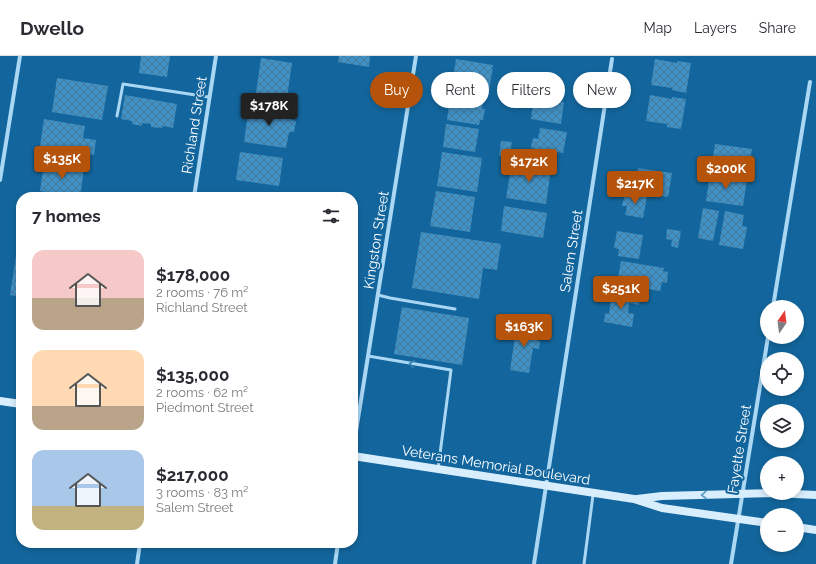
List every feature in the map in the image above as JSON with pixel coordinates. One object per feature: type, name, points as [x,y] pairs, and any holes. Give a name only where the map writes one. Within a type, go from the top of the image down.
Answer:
[{"type":"street","points":[[0,180],[20,56]]},
{"type":"street","name":"Richland Street","points":[[195,192],[216,56]]},
{"type":"street","name":"Kingston Street","points":[[358,419],[416,56]]},
{"type":"street","name":"Salem Street","points":[[534,564],[612,59]]},
{"type":"street","points":[[774,300],[810,82]]},
{"type":"street","name":"Fayette Street","points":[[732,564],[767,344]]},
{"type":"street","points":[[0,401],[16,403]]},
{"type":"street","name":"Veterans Memorial Boulevard","points":[[358,457],[634,499],[662,508],[760,522]]},
{"type":"street","name":"Veterans Memorial Boulevard","points":[[634,499],[662,496],[774,493],[816,495]]},
{"type":"street","points":[[804,529],[816,530]]},
{"type":"street","points":[[137,564],[139,548]]},
{"type":"street","points":[[335,564],[337,548]]},
{"type":"lane","points":[[117,116],[123,84],[209,96]]},
{"type":"lane","points":[[378,295],[456,309]]},
{"type":"lane","points":[[368,356],[451,370],[438,469]]},
{"type":"lane","points":[[584,564],[594,493]]},
{"type":"building","points":[[141,56],[170,56],[167,77],[139,73]]},
{"type":"building","points":[[339,56],[370,56],[369,67],[338,62]]},
{"type":"building","points":[[261,58],[292,63],[286,104],[255,100]]},
{"type":"building","points":[[456,59],[493,65],[489,91],[489,72],[454,72]]},
{"type":"building","points":[[655,59],[677,63],[677,61],[691,63],[686,93],[672,90],[672,88],[651,85]]},
{"type":"building","points":[[57,78],[108,86],[102,120],[52,112]]},
{"type":"building","points":[[125,95],[177,104],[173,128],[163,126],[162,128],[151,127],[151,124],[142,123],[142,126],[132,124],[132,121],[121,119]]},
{"type":"building","points":[[650,95],[672,99],[672,97],[686,99],[681,129],[667,127],[667,124],[646,121]]},
{"type":"building","points":[[249,106],[292,113],[291,120],[296,121],[294,132],[289,132],[286,148],[244,142]]},
{"type":"building","points":[[449,108],[485,109],[483,120],[480,120],[479,125],[447,120]]},
{"type":"building","points":[[532,108],[563,108],[561,124],[531,119]]},
{"type":"building","points":[[44,119],[85,126],[83,138],[96,140],[94,155],[80,153],[79,160],[52,156],[53,148],[40,146]]},
{"type":"building","points":[[446,124],[479,129],[475,152],[443,147]]},
{"type":"building","points":[[540,128],[567,132],[563,153],[531,148],[533,138],[538,139]]},
{"type":"building","points":[[501,141],[512,142],[509,158],[499,156]]},
{"type":"building","points":[[715,144],[752,149],[748,176],[711,170]]},
{"type":"building","points":[[240,152],[283,158],[279,186],[236,180]]},
{"type":"building","points":[[442,152],[482,158],[477,192],[437,186]]},
{"type":"building","points":[[512,162],[551,168],[546,204],[506,198]]},
{"type":"building","points":[[44,163],[84,169],[81,192],[40,191]]},
{"type":"building","points":[[638,168],[672,173],[668,197],[634,191]]},
{"type":"building","points":[[710,174],[747,179],[743,206],[706,201]]},
{"type":"building","points":[[436,191],[475,197],[470,232],[430,226]]},
{"type":"building","points":[[625,194],[647,197],[643,218],[625,215],[627,206],[622,206]]},
{"type":"building","points":[[504,206],[547,213],[543,238],[501,231]]},
{"type":"building","points":[[703,208],[719,211],[713,241],[698,238]]},
{"type":"building","points":[[725,211],[744,215],[742,226],[747,227],[743,249],[719,245]]},
{"type":"building","points":[[667,229],[681,231],[678,248],[671,246],[672,240],[666,239]]},
{"type":"building","points":[[617,231],[643,235],[639,259],[618,256],[619,249],[614,248]]},
{"type":"building","points":[[421,232],[501,244],[497,270],[483,268],[479,299],[412,288]]},
{"type":"building","points":[[16,255],[16,296],[10,295]]},
{"type":"building","points":[[621,261],[664,268],[663,271],[668,272],[667,283],[662,282],[660,291],[617,284]]},
{"type":"building","points":[[612,292],[640,297],[639,305],[629,303],[628,313],[634,314],[632,327],[604,322],[605,313],[609,314]]},
{"type":"building","points":[[402,307],[469,318],[462,365],[394,354]]},
{"type":"building","points":[[517,324],[536,328],[535,340],[540,341],[539,349],[533,348],[529,373],[510,370]]}]
